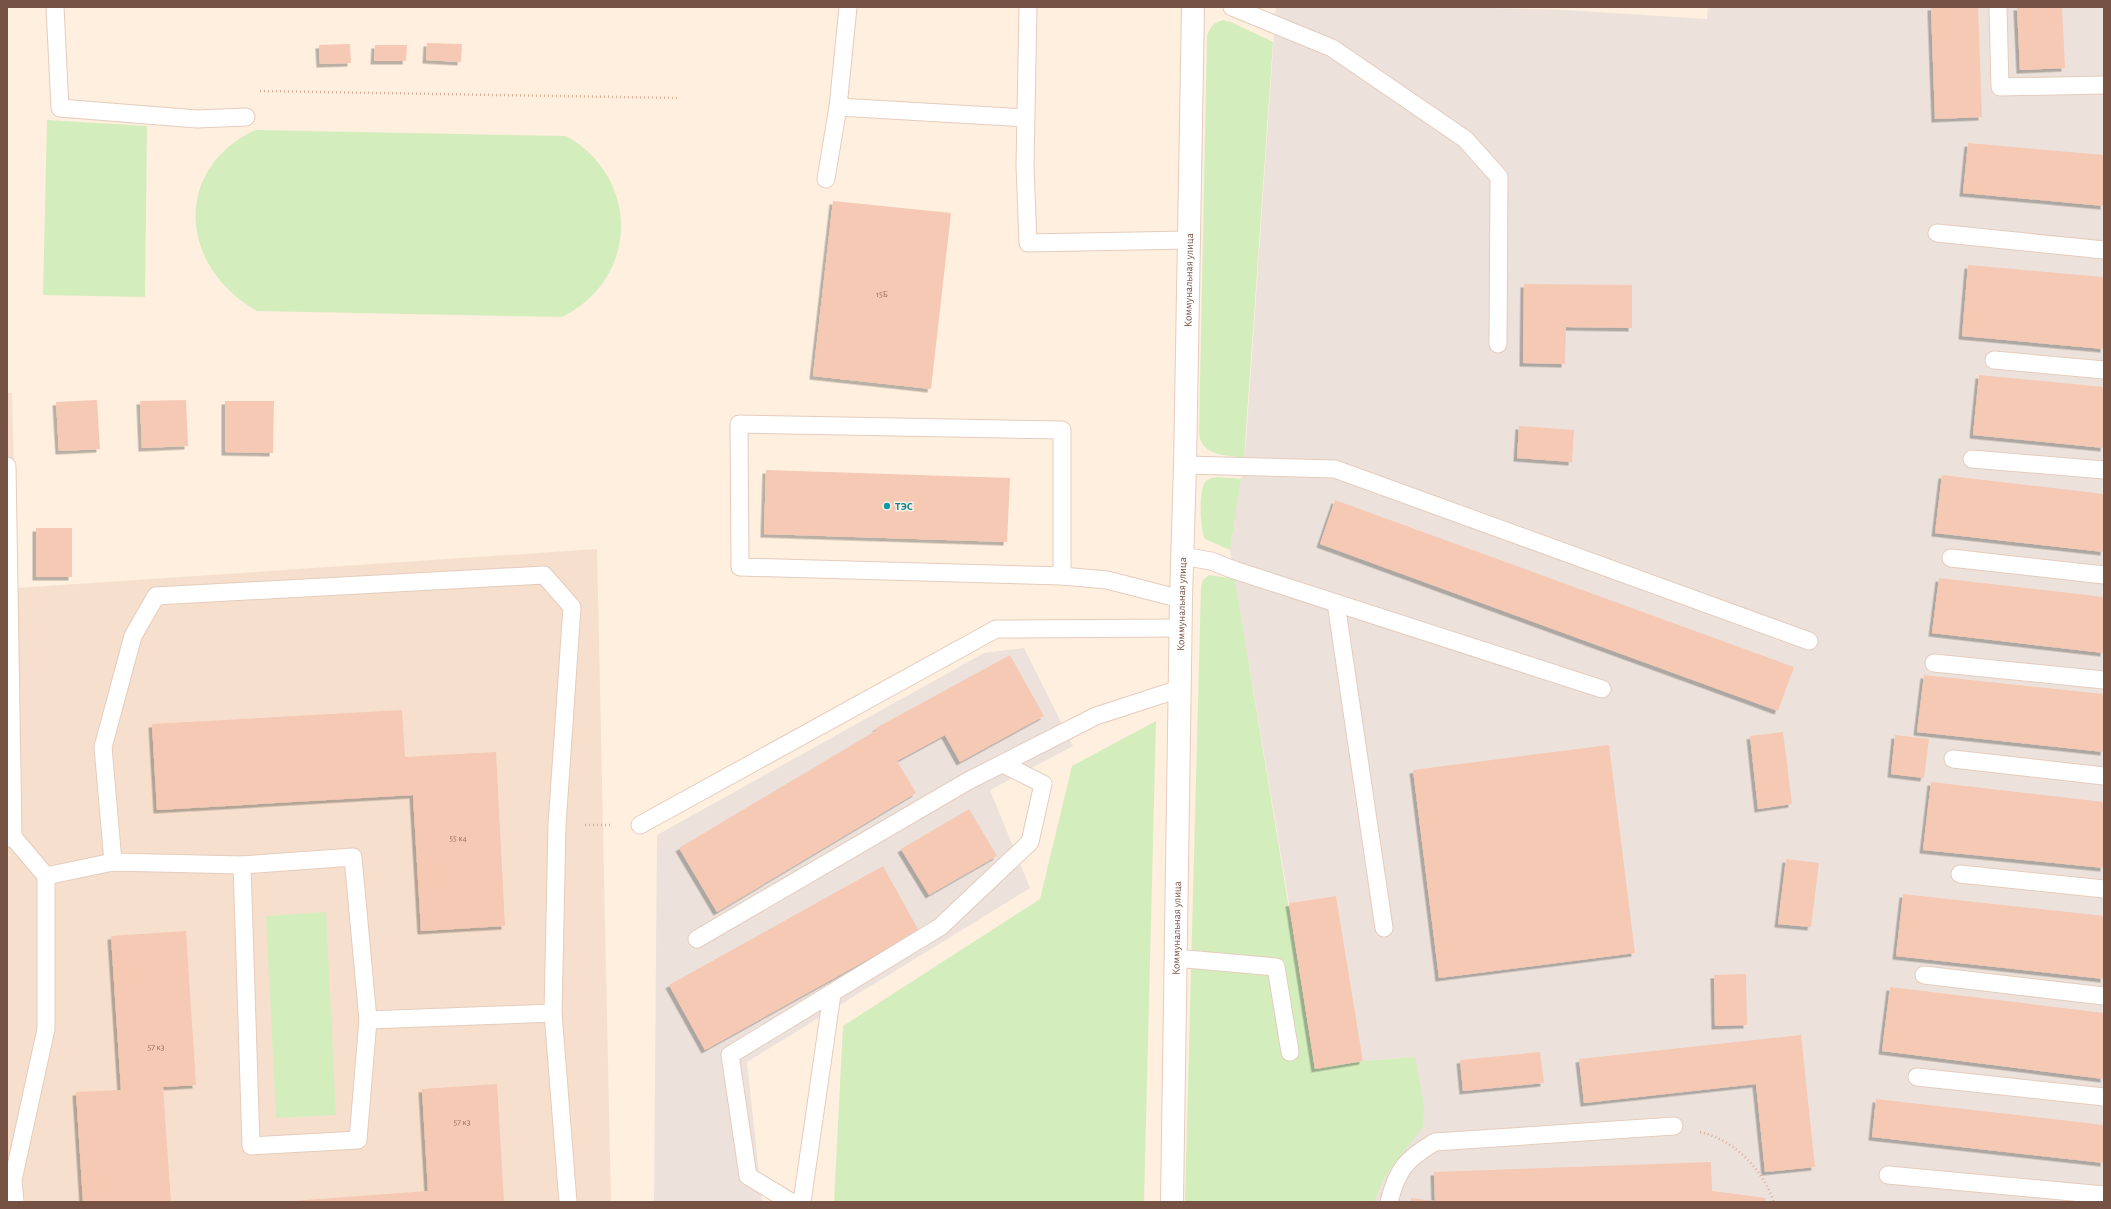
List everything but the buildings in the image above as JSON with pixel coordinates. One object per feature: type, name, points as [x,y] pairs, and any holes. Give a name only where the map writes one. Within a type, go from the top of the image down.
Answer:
[{"type":"street","name":"Коммунальная улица","points":[[1172,1202],[1180,628],[1185,465],[1193,7]]},
{"type":"lane","points":[[55,7],[60,108],[197,119],[246,117]]},
{"type":"lane","points":[[826,180],[838,107],[848,7]]},
{"type":"lane","points":[[1028,7],[1025,166],[1028,243],[1188,240]]},
{"type":"lane","points":[[1232,7],[1332,48],[1465,139],[1500,177],[1498,344]]},
{"type":"lane","points":[[1998,7],[2000,87],[2104,85]]},
{"type":"lane","points":[[838,107],[1026,118]]},
{"type":"lane","points":[[1937,232],[2104,250]]},
{"type":"lane","points":[[1994,360],[2104,370]]},
{"type":"lane","points":[[1062,576],[1062,430],[739,424],[740,567],[1062,576],[1107,580],[1181,599]]},
{"type":"lane","points":[[1972,460],[2104,470]]},
{"type":"lane","points":[[1185,465],[1335,470],[1809,641]]},
{"type":"lane","points":[[7,466],[10,837],[46,876],[46,1029],[10,1179],[15,1202]]},
{"type":"lane","points":[[1182,556],[1211,561],[1234,570],[1602,689]]},
{"type":"lane","points":[[1951,558],[2104,575]]},
{"type":"lane","points":[[113,862],[103,747],[133,636],[156,596],[544,575],[572,607],[557,825],[553,1013],[568,1202]]},
{"type":"lane","points":[[1336,603],[1384,928]]},
{"type":"lane","points":[[640,825],[996,629],[1180,628]]},
{"type":"lane","points":[[1934,663],[2104,680]]},
{"type":"lane","points":[[697,938],[968,781],[1096,716],[1179,689]]},
{"type":"lane","points":[[1953,759],[2104,776]]},
{"type":"lane","points":[[791,1202],[748,1176],[730,1055],[940,927],[1030,842],[1043,784],[1003,764]]},
{"type":"lane","points":[[46,876],[113,862],[242,865],[353,857],[368,1020],[358,1140],[251,1146],[242,865]]},
{"type":"lane","points":[[1960,874],[2104,889]]},
{"type":"lane","points":[[1175,958],[1276,967],[1290,1052]]},
{"type":"lane","points":[[1924,975],[2104,996]]},
{"type":"lane","points":[[802,1202],[832,994]]},
{"type":"lane","points":[[368,1020],[553,1013]]},
{"type":"lane","points":[[1917,1077],[2104,1097]]},
{"type":"lane","points":[[1388,1202],[1394,1180],[1414,1154],[1435,1142],[1674,1126]]},
{"type":"lane","points":[[1888,1175],[2104,1195]]},
{"type":"path","points":[[259,91],[677,98]]},
{"type":"path","points":[[557,825],[640,825]]},
{"type":"path","points":[[1674,1126],[1713,1135],[1742,1152],[1765,1182],[1774,1202]]},
{"type":"shaded area","points":[[1276,7],[1461,7],[1565,10],[1707,19],[1708,7],[2104,7],[2104,1202],[1374,1202],[1387,1173],[1398,1157],[1415,1057],[1363,1061],[1336,896],[1289,903],[1230,550],[1246,442]]},
{"type":"shaded area","points":[[7,393],[12,393],[17,588],[597,549],[611,1202],[7,1202]]},
{"type":"shaded area","points":[[1024,648],[1073,746],[990,790],[1030,888],[747,1062],[762,1202],[654,1202],[657,835],[984,653]]},
{"type":"green space","points":[[1223,20],[1231,22],[1273,42],[1244,458],[1222,455],[1210,450],[1205,447],[1199,434],[1207,36],[1212,26]]},
{"type":"green space","points":[[47,120],[147,126],[145,297],[43,295]]},
{"type":"green space","points":[[255,130],[566,136],[591,154],[608,177],[618,202],[621,228],[617,254],[606,279],[587,300],[562,317],[257,311],[231,293],[212,270],[200,245],[196,219],[198,194],[209,169],[228,147]]},
{"type":"green space","points":[[1218,477],[1241,479],[1230,550],[1205,539],[1203,535],[1201,520],[1202,489],[1207,481]]},
{"type":"green space","points":[[1209,575],[1235,579],[1315,1068],[1363,1061],[1415,1057],[1424,1105],[1423,1127],[1387,1173],[1374,1202],[1185,1202],[1201,587],[1203,580]]},
{"type":"green space","points":[[1156,721],[1144,1202],[834,1202],[843,1026],[1040,899],[1072,766]]},
{"type":"green space","points":[[326,912],[336,1115],[276,1118],[266,916]]},
{"type":"place","name":"ТЭС","points":[[887,506]]}]
